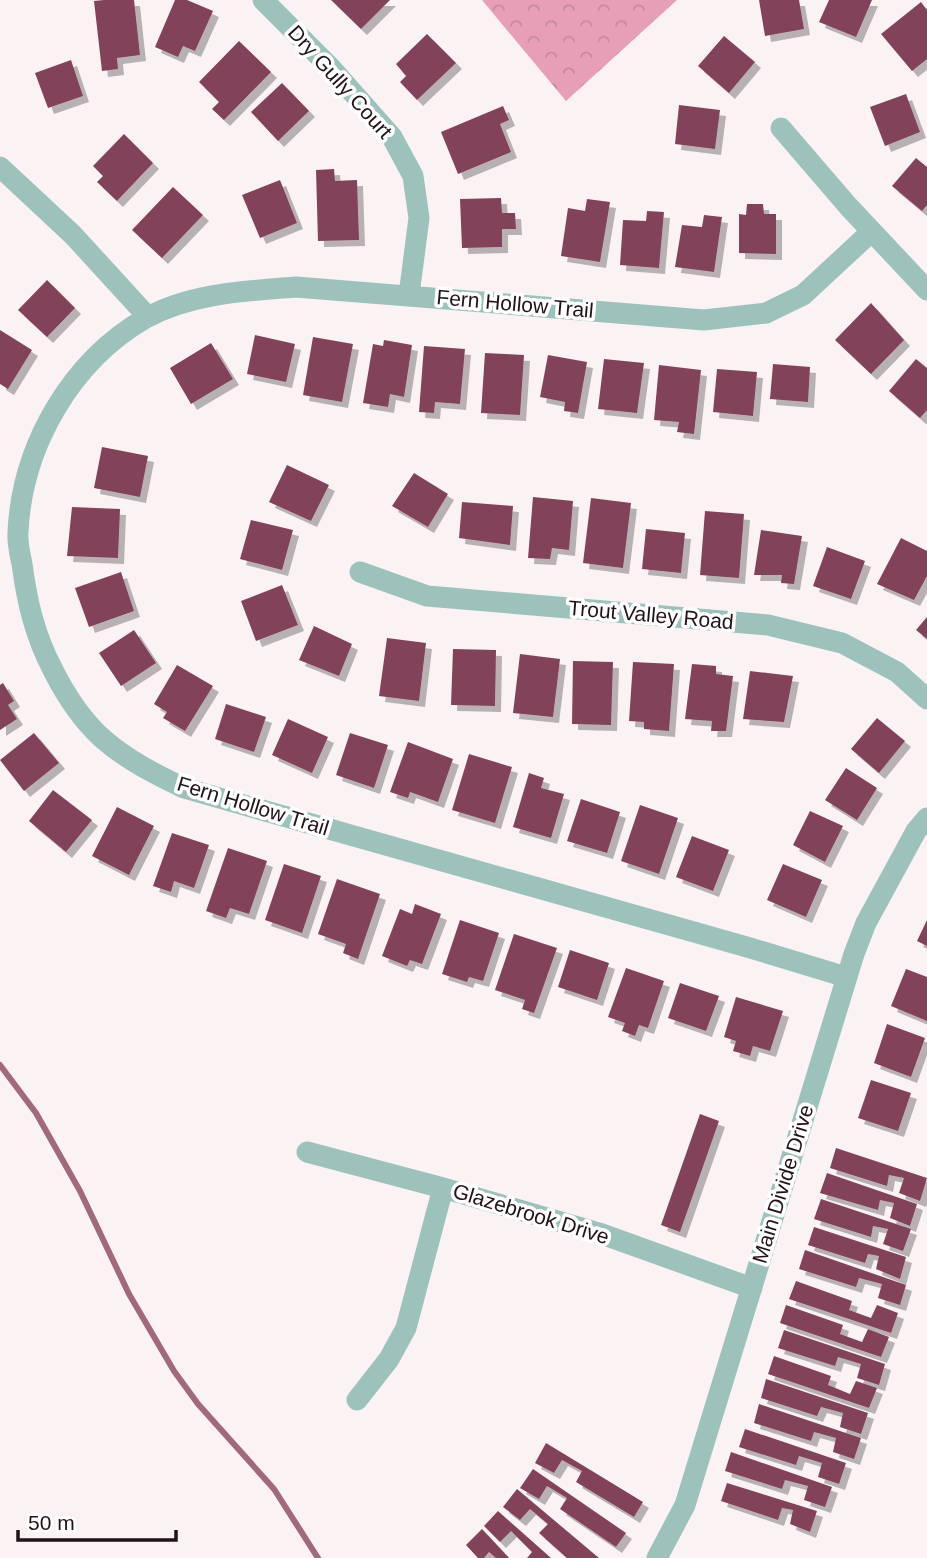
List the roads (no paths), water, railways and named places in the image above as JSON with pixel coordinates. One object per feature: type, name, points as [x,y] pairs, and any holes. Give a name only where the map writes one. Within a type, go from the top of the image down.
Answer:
[{"type":"street","name":"Dry Gully Court","points":[[263,0],[331,68],[392,136],[413,177],[418,218],[410,295]]},
{"type":"street","points":[[781,128],[871,232],[927,290]]},
{"type":"street","points":[[0,167],[73,235],[148,317]]},
{"type":"street","name":"Fern Hollow Trail","points":[[846,977],[184,788],[141,767],[102,738],[65,692],[39,644],[26,597],[18,534],[28,468],[48,418],[85,367],[124,333],[148,317],[194,299],[284,288],[354,290],[704,320],[766,313],[803,295],[871,232]]},
{"type":"street","name":"Trout Valley Road","points":[[360,572],[427,596],[768,625],[842,643],[897,672],[927,699]]},
{"type":"street","name":"Main Divide Drive","points":[[657,1558],[685,1505],[846,977],[866,923],[916,831],[927,818]]},
{"type":"street","name":"Glazebrook Drive","points":[[307,1152],[598,1233],[752,1288]]},
{"type":"street","points":[[357,1400],[388,1359],[406,1328],[443,1188]]},
{"type":"waterway","points":[[0,1065],[36,1113],[80,1191],[129,1294],[174,1371],[198,1404],[274,1489],[318,1558]]}]
